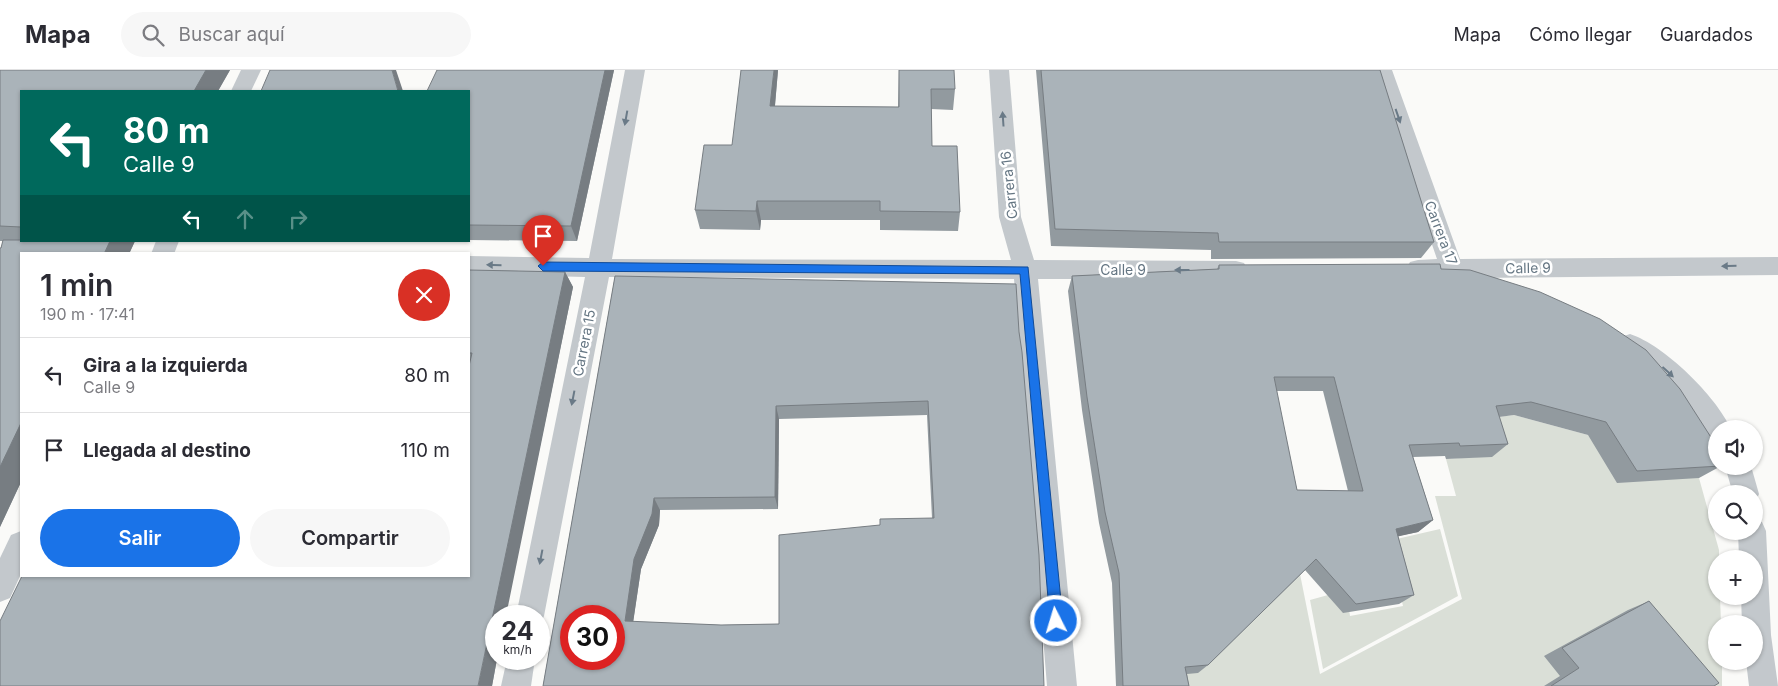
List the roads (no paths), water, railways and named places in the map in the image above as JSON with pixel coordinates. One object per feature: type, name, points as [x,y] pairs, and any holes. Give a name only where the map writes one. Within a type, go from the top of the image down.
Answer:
[{"type":"street","points":[[241,90],[251,70]]},
{"type":"street","name":"Carrera 15","points":[[532,605],[599,268],[635,70]]},
{"type":"street","name":"Carrera 16","points":[[1000,70],[1010,217],[1025,270],[1062,686]]},
{"type":"street","name":"Carrera 17","points":[[1382,70],[1452,269],[1514,291]]},
{"type":"street","name":"Calle 9","points":[[470,265],[599,268],[1253,270]]},
{"type":"street","name":"Calle 9","points":[[1392,269],[1778,266]]},
{"type":"street","points":[[1610,331],[1665,368],[1700,405],[1711,420]]},
{"type":"street","points":[[0,588],[20,546]]},
{"type":"street","points":[[1756,605],[1757,635],[1764,686]]},
{"type":"street","points":[[516,686],[519,670]]}]
